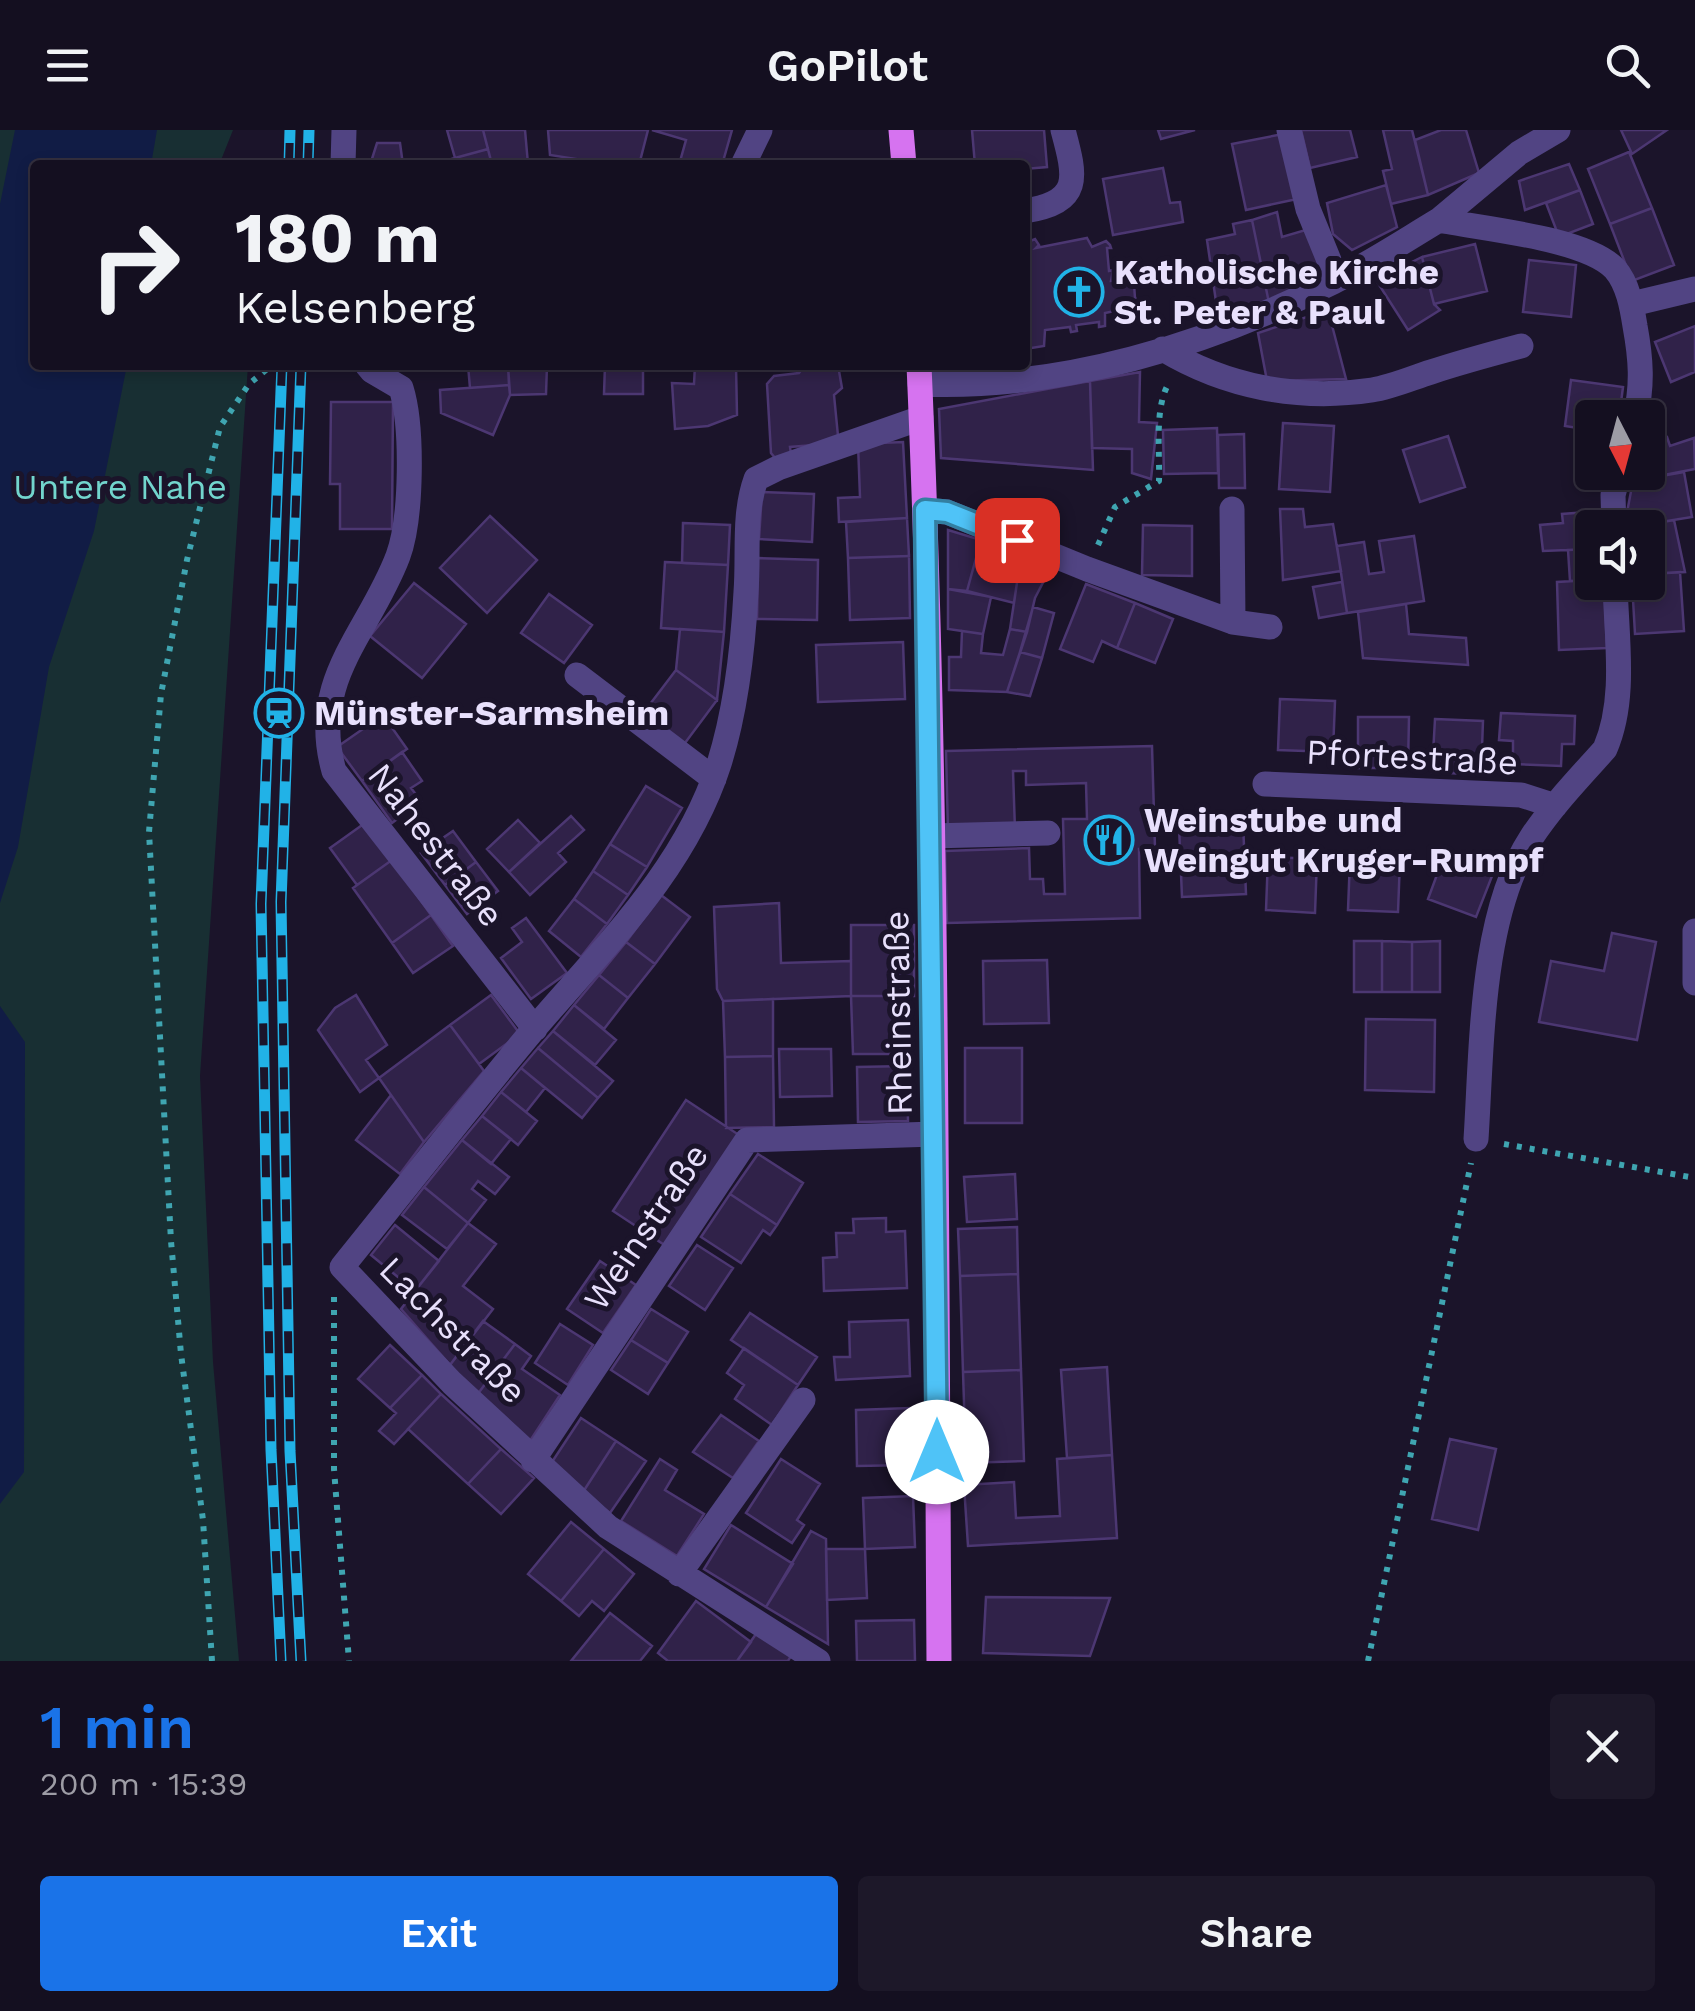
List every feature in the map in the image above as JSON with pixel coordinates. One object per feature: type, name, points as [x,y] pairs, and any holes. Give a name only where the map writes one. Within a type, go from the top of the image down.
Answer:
[{"type":"main road","points":[[902,130],[904,160]]},
{"type":"main road","name":"Rheinstraße","points":[[919,374],[931,836],[939,1661]]},
{"type":"street","points":[[342,160],[344,130]]},
{"type":"street","points":[[745,160],[760,130]]},
{"type":"street","points":[[1030,209],[1054,206],[1067,193],[1072,174],[1064,130]]},
{"type":"street","points":[[1289,130],[1308,209],[1337,280]]},
{"type":"street","points":[[919,374],[969,386],[1173,355],[1337,280],[1439,220],[1519,153],[1558,130]]},
{"type":"street","points":[[1439,220],[1581,248],[1612,267],[1632,304],[1642,362],[1639,400]]},
{"type":"street","points":[[1632,304],[1695,290]]},
{"type":"street","points":[[1173,355],[1234,382],[1273,390],[1330,394],[1376,390],[1520,346]]},
{"type":"street","name":"Nahestraße","points":[[371,370],[401,388],[409,413],[407,508],[399,555],[340,666],[327,720],[327,746],[334,771],[535,1028]]},
{"type":"street","name":"Lachstraße","points":[[818,1661],[608,1527],[452,1383],[342,1267],[644,900],[701,814],[714,779],[740,656],[748,501],[756,479],[921,418]]},
{"type":"street","points":[[1232,509],[1233,622]]},
{"type":"street","points":[[925,510],[947,512],[1233,622],[1270,626]]},
{"type":"street","name":"Pfortestraße","points":[[1476,1139],[1484,1002],[1494,938],[1511,878],[1529,840],[1604,749],[1611,734],[1618,692],[1615,600]]},
{"type":"street","points":[[577,675],[714,779]]},
{"type":"street","name":"Pfortestraße","points":[[1265,784],[1522,795],[1554,806]]},
{"type":"street","points":[[931,836],[1048,833]]},
{"type":"street","points":[[1695,932],[1695,983]]},
{"type":"street","name":"Weinstraße","points":[[533,1460],[746,1140],[935,1134]]},
{"type":"street","points":[[679,1574],[803,1400]]},
{"type":"path","points":[[1087,569],[1114,507],[1160,481],[1164,392],[1173,355]]},
{"type":"path","points":[[212,1661],[203,1520],[170,1241],[149,832],[161,694],[186,560],[220,427],[249,384],[266,370]]},
{"type":"path","points":[[1368,1661],[1476,1139],[1695,1178]]},
{"type":"path","points":[[342,1267],[333,1300],[334,1469],[349,1661]]},
{"type":"green space","name":"Untere Nahe","points":[[0,130],[233,130],[221,160],[30,160],[30,370],[248,370],[200,1076],[213,1362],[239,1661],[0,1661]]},
{"type":"water","points":[[15,130],[157,130],[152,160],[30,160],[30,370],[126,370],[94,531],[49,667],[18,847],[0,903],[0,204]]},
{"type":"water","points":[[0,1006],[25,1042],[24,1472],[0,1504]]},
{"type":"building","points":[[447,130],[483,130],[488,149],[455,158]]},
{"type":"building","points":[[483,130],[525,130],[528,160],[491,160]]},
{"type":"building","points":[[548,130],[648,130],[640,160],[582,160],[550,155]]},
{"type":"building","points":[[652,130],[732,130],[723,160],[680,160],[686,140]]},
{"type":"building","points":[[972,130],[1044,130],[1047,167],[1030,169],[1030,160],[975,160]]},
{"type":"building","points":[[1158,130],[1195,130],[1161,139]]},
{"type":"building","points":[[1301,130],[1350,130],[1357,157],[1310,168]]},
{"type":"building","points":[[1383,130],[1412,130],[1428,195],[1391,204],[1383,171],[1392,169]]},
{"type":"building","points":[[1441,130],[1466,130],[1479,173],[1428,195],[1415,140]]},
{"type":"building","points":[[1621,130],[1667,130],[1632,154]]},
{"type":"building","points":[[1283,134],[1297,199],[1246,210],[1232,144]]},
{"type":"building","points":[[377,143],[400,143],[402,160],[372,160]]},
{"type":"building","points":[[488,149],[491,160],[448,160]]},
{"type":"building","points":[[1629,152],[1652,208],[1610,224],[1588,169]]},
{"type":"building","points":[[1569,164],[1580,190],[1525,210],[1519,181]]},
{"type":"building","points":[[1163,168],[1170,203],[1180,202],[1183,222],[1113,235],[1103,179]]},
{"type":"building","points":[[1386,185],[1397,227],[1352,250],[1333,234],[1327,203]]},
{"type":"building","points":[[1580,190],[1593,224],[1559,237],[1546,203]]},
{"type":"building","points":[[1652,208],[1674,265],[1632,281],[1610,224]]},
{"type":"building","points":[[1277,212],[1282,237],[1309,229],[1322,275],[1269,303],[1252,220]]},
{"type":"building","points":[[1252,220],[1269,303],[1219,322],[1207,240],[1235,234],[1233,224]]},
{"type":"building","name":"Katholische Kirche St. Peter & Paul","points":[[1087,238],[1092,247],[1106,241],[1111,248],[1107,248],[1109,271],[1113,270],[1111,281],[1124,280],[1125,286],[1134,284],[1138,300],[1128,301],[1129,308],[1105,313],[1105,326],[1099,327],[1099,322],[1076,325],[1077,331],[1071,332],[1070,327],[1045,330],[1044,346],[1030,348],[1030,241],[1035,239],[1039,245],[1036,248]]},
{"type":"building","points":[[1475,244],[1487,291],[1434,304],[1422,257]]},
{"type":"building","points":[[1422,257],[1434,304],[1440,310],[1408,330],[1376,280]]},
{"type":"building","points":[[1529,260],[1576,265],[1571,317],[1523,312]]},
{"type":"building","points":[[1328,310],[1346,379],[1267,381],[1258,333]]},
{"type":"building","points":[[1695,326],[1695,372],[1671,382],[1655,342]]},
{"type":"building","points":[[468,370],[508,370],[509,385],[470,388]]},
{"type":"building","points":[[508,370],[547,370],[546,394],[510,395]]},
{"type":"building","points":[[605,370],[643,370],[643,394],[604,394]]},
{"type":"building","points":[[695,370],[736,370],[737,415],[708,426],[675,429],[672,383],[694,384]]},
{"type":"building","points":[[839,371],[842,388],[834,395],[838,436],[828,444],[790,447],[791,454],[776,459],[771,453],[767,384],[774,376]]},
{"type":"building","points":[[1140,372],[1139,422],[1157,423],[1151,479],[1132,473],[1132,449],[1092,448],[1090,381]]},
{"type":"building","points":[[1571,380],[1623,387],[1621,400],[1575,400],[1575,428],[1565,426]]},
{"type":"building","points":[[1090,381],[1093,470],[941,458],[939,409]]},
{"type":"building","points":[[509,385],[510,395],[493,435],[441,413],[440,390]]},
{"type":"building","points":[[331,402],[393,402],[392,529],[340,529],[340,484],[330,484]]},
{"type":"building","points":[[1283,423],[1334,426],[1330,492],[1279,489]]},
{"type":"building","points":[[1217,428],[1218,473],[1164,474],[1163,430]]},
{"type":"building","points":[[1244,434],[1245,488],[1219,488],[1218,435]]},
{"type":"building","points":[[1448,436],[1465,487],[1420,502],[1403,450]]},
{"type":"building","points":[[1665,438],[1670,446],[1694,438],[1695,469],[1665,475]]},
{"type":"building","points":[[903,442],[907,518],[839,522],[838,498],[860,497],[858,444]]},
{"type":"building","points":[[1684,472],[1692,517],[1665,521],[1665,510],[1627,510],[1631,490],[1665,490],[1665,475]]},
{"type":"building","points":[[762,492],[814,494],[812,542],[759,539]]},
{"type":"building","points":[[1280,509],[1303,509],[1305,527],[1333,524],[1341,571],[1283,580]]},
{"type":"building","points":[[1575,513],[1575,550],[1543,551],[1540,525],[1563,523],[1562,514]]},
{"type":"building","points":[[490,516],[537,560],[487,613],[440,568]]},
{"type":"building","points":[[907,518],[909,556],[848,558],[846,522]]},
{"type":"building","points":[[1674,520],[1685,572],[1665,573],[1665,522]]},
{"type":"building","points":[[683,523],[730,525],[728,565],[682,563]]},
{"type":"building","points":[[1143,525],[1192,526],[1192,576],[1142,575]]},
{"type":"building","points":[[948,530],[981,540],[967,591],[948,589]]},
{"type":"building","points":[[1414,536],[1424,601],[1347,613],[1337,546],[1364,542],[1369,574],[1384,572],[1379,541]]},
{"type":"building","points":[[981,540],[1021,556],[1014,603],[967,591]]},
{"type":"building","points":[[1568,550],[1575,550],[1575,581],[1570,581]]},
{"type":"building","points":[[909,556],[910,618],[850,620],[848,558]]},
{"type":"building","points":[[1021,556],[1050,569],[1035,598],[1027,632],[1010,629]]},
{"type":"building","points":[[758,558],[818,560],[817,620],[757,619]]},
{"type":"building","points":[[665,562],[728,565],[724,632],[661,628]]},
{"type":"building","points":[[1680,572],[1684,631],[1635,634],[1633,600],[1665,600],[1665,573]]},
{"type":"building","points":[[1575,581],[1575,600],[1605,600],[1607,648],[1559,650],[1557,582]]},
{"type":"building","points":[[1342,582],[1347,613],[1319,618],[1313,587]]},
{"type":"building","points":[[414,583],[466,624],[422,678],[370,636]]},
{"type":"building","points":[[1086,584],[1135,603],[1117,648],[1102,641],[1093,662],[1060,649]]},
{"type":"building","points":[[948,589],[991,597],[983,634],[948,629]]},
{"type":"building","points":[[549,594],[592,625],[564,663],[521,633]]},
{"type":"building","points":[[1135,603],[1173,619],[1155,663],[1117,648]]},
{"type":"building","points":[[1406,604],[1409,634],[1466,638],[1468,665],[1363,658],[1358,612]]},
{"type":"building","points":[[1033,607],[1054,613],[1042,658],[1020,652]]},
{"type":"building","points":[[680,629],[724,632],[717,700],[676,670]]},
{"type":"building","points":[[1010,629],[1027,632],[1007,692],[949,690],[949,657],[961,657],[962,631],[983,634],[981,653],[1003,655]]},
{"type":"building","points":[[903,642],[905,699],[818,702],[816,645]]},
{"type":"building","points":[[1020,652],[1042,658],[1030,696],[1007,692]]},
{"type":"building","points":[[676,670],[717,700],[682,747],[641,716]]},
{"type":"building","points":[[1280,699],[1335,701],[1333,752],[1278,750]]},
{"type":"building","points":[[1501,713],[1575,716],[1574,744],[1562,744],[1561,766],[1513,764],[1513,741],[1499,740]]},
{"type":"building","points":[[383,715],[407,749],[362,781],[337,747]]},
{"type":"building","points":[[1358,717],[1409,717],[1408,768],[1358,768]]},
{"type":"building","points":[[1435,719],[1483,721],[1481,775],[1432,772]]},
{"type":"building","name":"Weinstube und Weingut Kruger-Rumpf","points":[[1152,746],[1155,848],[1139,849],[1140,918],[947,923],[945,851],[1029,848],[1030,879],[1043,879],[1044,894],[1065,894],[1063,819],[1087,819],[1086,783],[1026,785],[1026,771],[1013,771],[1015,830],[948,832],[946,751]]},
{"type":"building","points":[[402,752],[422,781],[411,788],[421,801],[392,823],[362,781]]},
{"type":"building","points":[[646,786],[682,808],[647,867],[610,844]]},
{"type":"building","points":[[571,816],[584,830],[558,853],[566,862],[530,895],[509,872]]},
{"type":"building","points":[[518,820],[540,843],[509,872],[487,849]]},
{"type":"building","points":[[1243,822],[1246,894],[1182,897],[1179,826]]},
{"type":"building","points":[[365,823],[392,860],[357,885],[330,848]]},
{"type":"building","points":[[453,831],[476,862],[445,885],[421,853]]},
{"type":"building","points":[[610,844],[647,867],[628,895],[593,871]]},
{"type":"building","points":[[1445,853],[1494,871],[1476,917],[1428,899]]},
{"type":"building","points":[[1268,857],[1317,859],[1315,913],[1266,910]]},
{"type":"building","points":[[1350,859],[1400,860],[1398,912],[1348,910]]},
{"type":"building","points":[[392,860],[431,915],[392,943],[353,888]]},
{"type":"building","points":[[476,862],[498,891],[467,914],[445,885]]},
{"type":"building","points":[[593,871],[628,895],[607,924],[574,899]]},
{"type":"building","points":[[661,895],[690,917],[655,964],[626,942]]},
{"type":"building","points":[[574,899],[607,924],[581,957],[549,931]]},
{"type":"building","points":[[779,903],[781,963],[851,961],[851,996],[723,1001],[717,989],[714,907]]},
{"type":"building","points":[[431,915],[453,946],[413,973],[392,943]]},
{"type":"building","points":[[526,918],[567,973],[531,999],[501,958],[522,942],[512,928]]},
{"type":"building","points":[[851,925],[914,925],[914,996],[851,996]]},
{"type":"building","points":[[1612,933],[1656,942],[1637,1040],[1539,1022],[1551,961],[1604,971]]},
{"type":"building","points":[[1354,941],[1382,941],[1382,992],[1354,992]]},
{"type":"building","points":[[1382,941],[1412,942],[1412,992],[1382,992]]},
{"type":"building","points":[[1440,941],[1440,992],[1412,992],[1412,942]]},
{"type":"building","points":[[626,942],[655,964],[628,998],[599,975]]},
{"type":"building","points":[[1047,960],[1049,1023],[984,1024],[983,961]]},
{"type":"building","points":[[599,975],[628,998],[604,1029],[574,1005]]},
{"type":"building","points":[[356,995],[387,1045],[366,1060],[379,1078],[360,1092],[318,1030],[335,1008]]},
{"type":"building","points":[[491,995],[520,1034],[479,1064],[450,1025]]},
{"type":"building","points":[[851,996],[899,996],[899,1054],[853,1054]]},
{"type":"building","points":[[773,999],[773,1056],[725,1057],[723,1001]]},
{"type":"building","points":[[574,1005],[616,1040],[595,1065],[553,1031]]},
{"type":"building","points":[[1366,1019],[1435,1020],[1434,1092],[1365,1090]]},
{"type":"building","points":[[450,1025],[484,1071],[424,1142],[379,1078]]},
{"type":"building","points":[[553,1031],[613,1081],[598,1098],[538,1048]]},
{"type":"building","points":[[538,1048],[598,1098],[582,1118],[521,1068]]},
{"type":"building","points":[[965,1048],[1022,1048],[1022,1123],[965,1123]]},
{"type":"building","points":[[779,1049],[831,1049],[832,1096],[780,1097]]},
{"type":"building","points":[[773,1056],[774,1127],[726,1128],[725,1057]]},
{"type":"building","points":[[907,1066],[908,1121],[858,1122],[857,1067]]},
{"type":"building","points":[[521,1068],[545,1088],[526,1112],[501,1092]]},
{"type":"building","points":[[501,1092],[537,1121],[518,1145],[482,1116]]},
{"type":"building","points":[[391,1095],[424,1142],[400,1174],[356,1140]]},
{"type":"building","points":[[686,1100],[739,1135],[666,1246],[613,1211]]},
{"type":"building","points":[[482,1116],[511,1139],[491,1164],[462,1140]]},
{"type":"building","points":[[462,1140],[509,1177],[495,1194],[478,1181],[472,1189],[486,1200],[468,1223],[424,1187]]},
{"type":"building","points":[[758,1154],[803,1183],[777,1225],[730,1194]]},
{"type":"building","points":[[1015,1174],[1017,1219],[967,1222],[964,1177]]},
{"type":"building","points":[[424,1187],[468,1223],[447,1249],[402,1215]]},
{"type":"building","points":[[730,1194],[777,1225],[770,1235],[763,1230],[741,1263],[701,1237]]},
{"type":"building","points":[[886,1218],[886,1232],[905,1231],[907,1288],[824,1291],[823,1258],[837,1257],[836,1233],[854,1233],[853,1219]]},
{"type":"building","points":[[468,1223],[496,1244],[463,1286],[493,1309],[450,1365],[401,1309]]},
{"type":"building","points":[[395,1225],[439,1261],[415,1291],[371,1255]]},
{"type":"building","points":[[1017,1227],[1018,1274],[960,1276],[958,1229]]},
{"type":"building","points":[[697,1245],[733,1268],[705,1310],[669,1286]]},
{"type":"building","points":[[600,1261],[636,1285],[603,1333],[567,1309]]},
{"type":"building","points":[[1018,1274],[1021,1370],[963,1372],[960,1276]]},
{"type":"building","points":[[651,1309],[688,1332],[668,1363],[631,1340]]},
{"type":"building","points":[[750,1313],[817,1357],[798,1385],[731,1340]]},
{"type":"building","points":[[908,1320],[910,1376],[836,1380],[834,1357],[850,1357],[849,1322]]},
{"type":"building","points":[[483,1321],[515,1344],[477,1395],[450,1365]]},
{"type":"building","points":[[560,1324],[593,1345],[568,1385],[535,1363]]},
{"type":"building","points":[[631,1340],[668,1363],[648,1394],[611,1370]]},
{"type":"building","points":[[515,1344],[531,1356],[522,1369],[560,1395],[528,1444],[477,1395]]},
{"type":"building","points":[[390,1345],[422,1375],[390,1408],[358,1379]]},
{"type":"building","points":[[744,1348],[798,1385],[772,1425],[735,1399],[744,1385],[727,1373]]},
{"type":"building","points":[[1107,1367],[1112,1455],[1067,1458],[1061,1370]]},
{"type":"building","points":[[1021,1370],[1024,1461],[966,1463],[963,1372]]},
{"type":"building","points":[[422,1375],[441,1394],[394,1444],[379,1431],[396,1413],[390,1408]]},
{"type":"building","points":[[441,1394],[501,1449],[468,1484],[408,1429]]},
{"type":"building","points":[[910,1408],[911,1465],[857,1466],[856,1410]]},
{"type":"building","points":[[721,1415],[759,1441],[733,1478],[693,1452]]},
{"type":"building","points":[[581,1418],[616,1441],[583,1492],[550,1465]]},
{"type":"building","points":[[1450,1439],[1496,1449],[1478,1530],[1432,1519]]},
{"type":"building","points":[[616,1441],[646,1461],[610,1513],[583,1492]]},
{"type":"building","points":[[501,1449],[534,1478],[501,1514],[468,1484]]},
{"type":"building","points":[[1112,1455],[1117,1538],[968,1546],[964,1485],[1014,1482],[1016,1518],[1060,1516],[1057,1459]]},
{"type":"building","points":[[660,1459],[677,1470],[665,1490],[704,1514],[677,1556],[621,1521]]},
{"type":"building","points":[[781,1459],[820,1484],[797,1520],[804,1525],[792,1543],[746,1513]]},
{"type":"building","points":[[913,1496],[915,1547],[865,1549],[863,1498]]},
{"type":"building","points":[[571,1522],[604,1549],[561,1601],[528,1574]]},
{"type":"building","points":[[731,1525],[793,1564],[766,1607],[704,1569]]},
{"type":"building","points":[[811,1531],[826,1539],[828,1644],[766,1607]]},
{"type":"building","points":[[604,1549],[634,1574],[604,1611],[592,1601],[579,1616],[561,1601]]},
{"type":"building","points":[[826,1549],[865,1549],[867,1598],[827,1600]]},
{"type":"building","points":[[986,1597],[1110,1598],[1090,1656],[983,1653]]},
{"type":"building","points":[[696,1601],[751,1642],[737,1661],[668,1661],[658,1653]]},
{"type":"building","points":[[610,1613],[652,1646],[640,1661],[571,1661]]},
{"type":"building","points":[[914,1620],[915,1661],[857,1661],[856,1621]]},
{"type":"building","points":[[756,1634],[791,1656],[788,1661],[737,1661]]},
{"type":"railway","points":[[289,160],[290,130]]},
{"type":"railway","points":[[308,160],[309,130]]},
{"type":"railway","points":[[281,1661],[271,1450],[261,904],[282,370]]},
{"type":"railway","points":[[301,370],[281,902],[290,1451],[301,1661]]},
{"type":"place","name":"Katholische Kirche St. Peter & Paul","points":[[1079,292]]},
{"type":"place","name":"Münster-Sarmsheim","points":[[279,713]]},
{"type":"place","name":"Weinstube und Weingut Kruger-Rumpf","points":[[1109,840]]},
{"type":"route","points":[[937,1452],[925,510],[947,512],[1017,540]]}]
